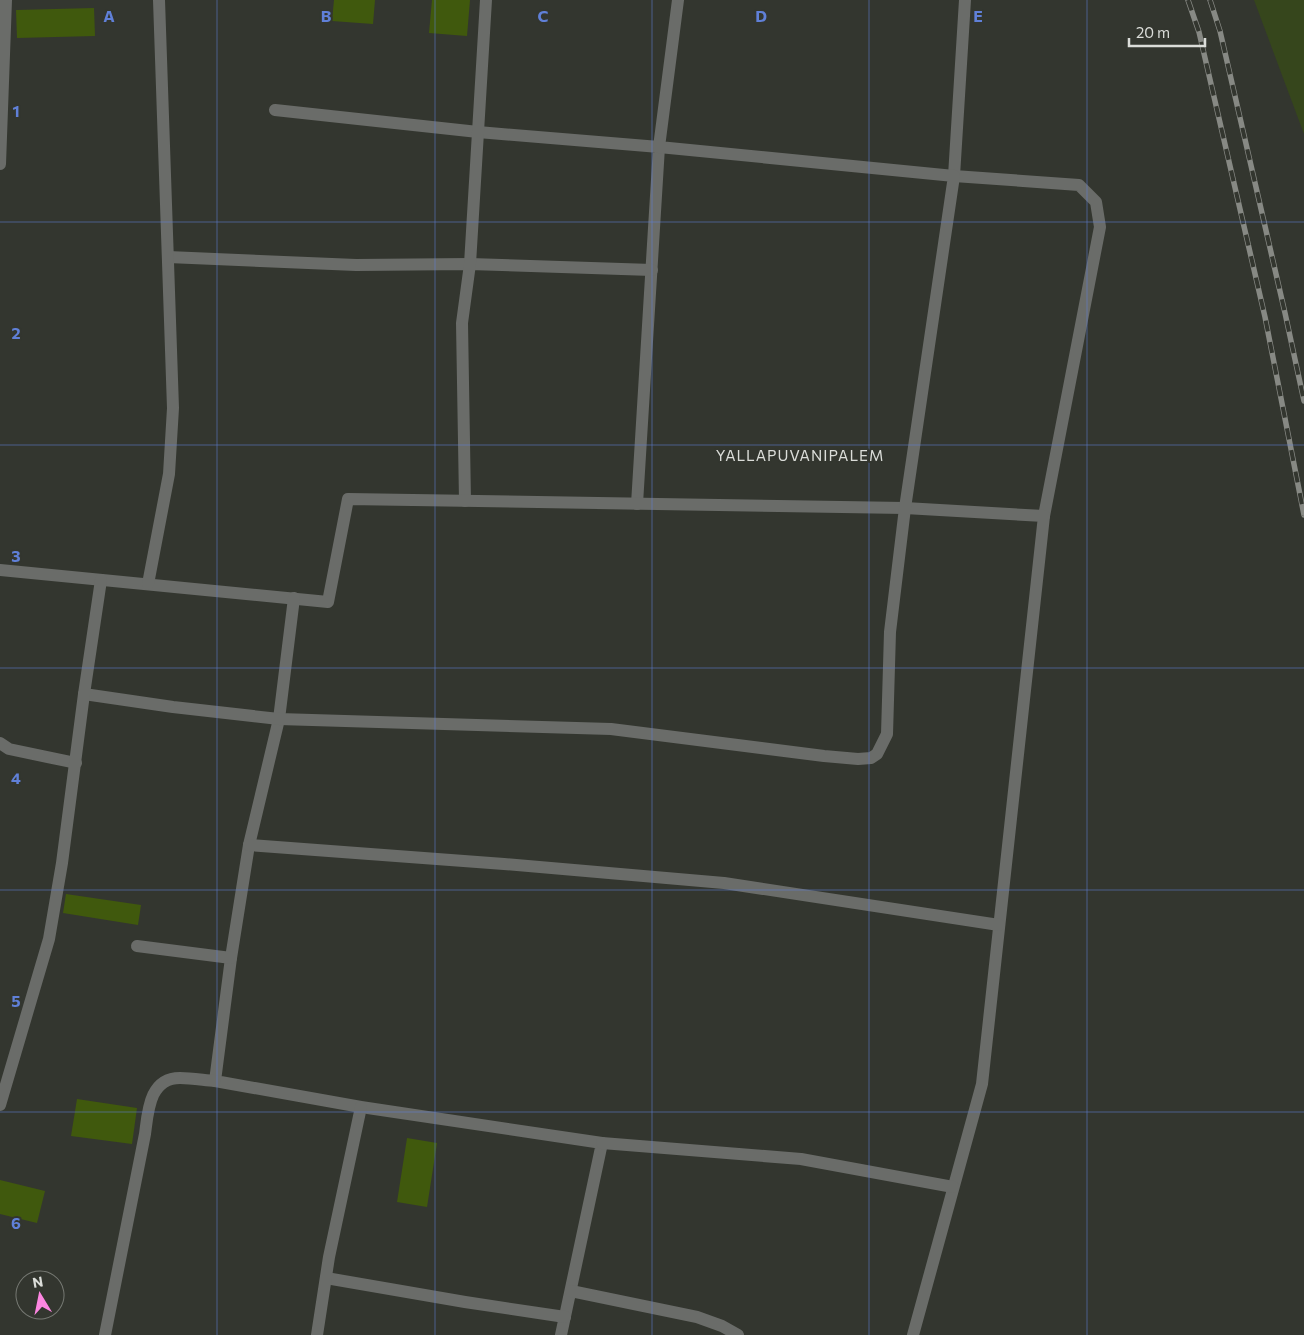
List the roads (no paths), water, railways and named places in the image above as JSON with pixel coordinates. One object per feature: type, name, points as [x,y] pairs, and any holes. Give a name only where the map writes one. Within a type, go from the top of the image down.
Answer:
[{"type":"street","points":[[0,164],[6,0]]},
{"type":"street","points":[[148,584],[169,474],[173,408],[159,0]]},
{"type":"street","points":[[465,501],[462,323],[470,264],[486,0]]},
{"type":"street","points":[[637,504],[659,147],[678,0]]},
{"type":"street","points":[[84,694],[173,707],[279,719],[611,729],[824,756],[858,759],[871,758],[878,754],[887,734],[890,632],[905,508],[954,176],[965,0]]},
{"type":"street","points":[[275,110],[478,132],[659,147],[954,176],[1079,185],[1096,202],[1100,227],[1044,516],[982,1084],[913,1335]]},
{"type":"street","points":[[168,257],[356,265],[470,264],[652,270]]},
{"type":"street","points":[[0,570],[328,602],[348,499],[905,508],[1044,516]]},
{"type":"street","points":[[0,1105],[49,940],[62,863],[101,580]]},
{"type":"street","points":[[215,1080],[231,958],[250,845],[279,719],[294,598]]},
{"type":"street","points":[[0,743],[9,749],[76,764]]},
{"type":"street","points":[[250,845],[724,883],[1000,925]]},
{"type":"street","points":[[137,946],[231,958]]},
{"type":"street","points":[[104,1335],[149,1106],[153,1094],[158,1087],[168,1080],[180,1078],[215,1080],[361,1107],[602,1143],[801,1159],[954,1187]]},
{"type":"street","points":[[317,1335],[329,1257],[361,1107]]},
{"type":"street","points":[[562,1335],[602,1143]]},
{"type":"street","points":[[326,1278],[565,1317]]},
{"type":"street","points":[[571,1291],[697,1317],[722,1326],[738,1335]]},
{"type":"railway","points":[[1188,0],[1199,32],[1265,317],[1304,515]]},
{"type":"railway","points":[[1210,0],[1220,31],[1304,401]]},
{"type":"district","name":"YALLAPUVANIPALEM","points":[[800,455]]}]
